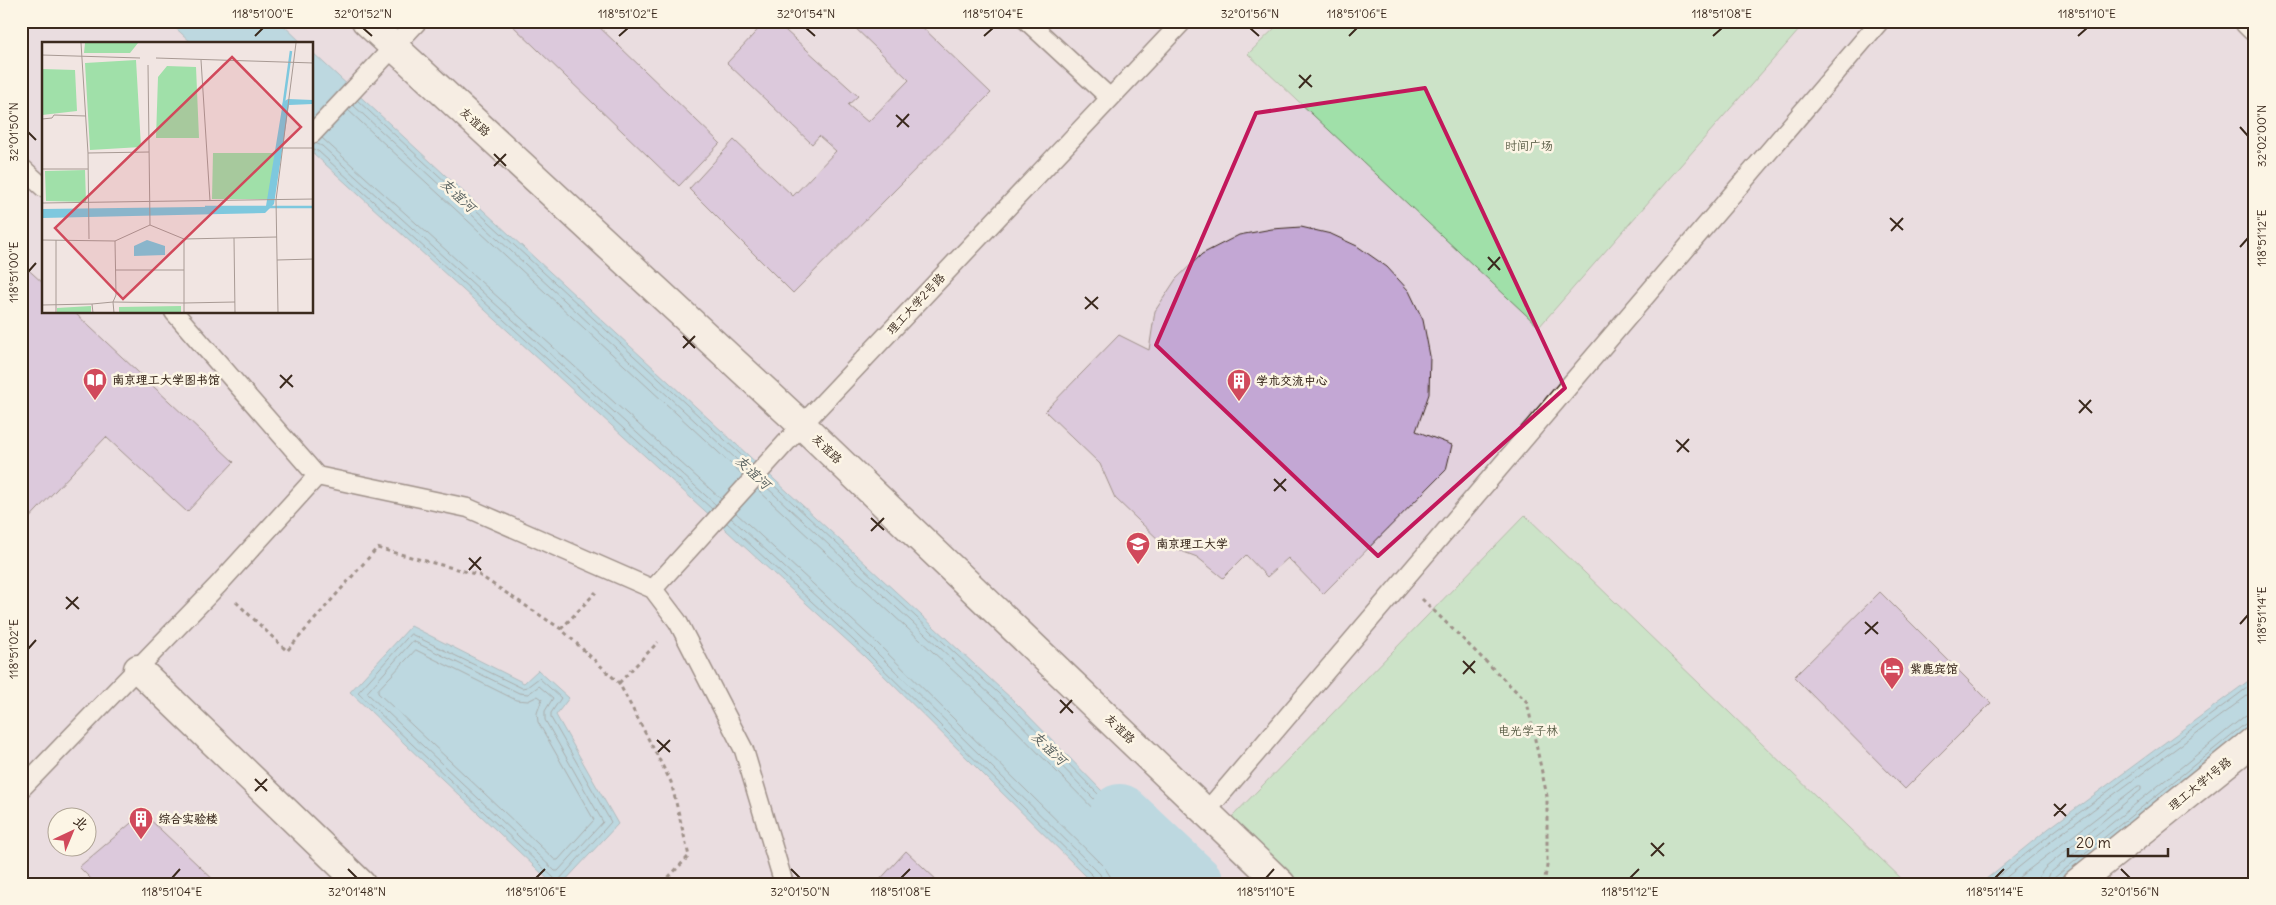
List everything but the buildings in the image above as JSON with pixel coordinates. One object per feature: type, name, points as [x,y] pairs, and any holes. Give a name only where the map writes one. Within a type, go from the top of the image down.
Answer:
[{"type":"street","name":"友谊路","points":[[366,21],[802,425],[1281,884]]},
{"type":"street","points":[[2249,21],[2255,27]]},
{"type":"street","points":[[138,669],[361,884]]},
{"type":"street","name":"理工大学1号路","points":[[2076,884],[2255,740]]},
{"type":"lane","points":[[314,132],[418,21]]},
{"type":"lane","points":[[1027,21],[1110,98]]},
{"type":"lane","name":"理工大学2号路","points":[[653,589],[802,425],[1183,21]]},
{"type":"lane","points":[[1206,812],[1880,21]]},
{"type":"lane","points":[[21,167],[42,186]]},
{"type":"lane","points":[[176,314],[317,476],[468,508],[653,589],[678,622],[744,750],[784,884]]},
{"type":"lane","points":[[21,789],[138,669],[317,476]]},
{"type":"path","points":[[218,584],[287,652],[377,548],[479,575],[561,629],[618,683],[671,782],[689,856],[662,884]]},
{"type":"path","points":[[561,629],[613,573]]},
{"type":"path","points":[[1404,581],[1527,702],[1547,796],[1547,866],[1544,884]]},
{"type":"path","points":[[618,683],[678,622]]},
{"type":"highlighted area","points":[[1425,88],[1565,388],[1378,556],[1156,345],[1256,113]]},
{"type":"shaded area","name":"南京理工大学","points":[[21,21],[2255,21],[2255,884],[21,884]]},
{"type":"green space","name":"时间广场","points":[[1282,21],[1807,21],[1539,327],[1248,54]]},
{"type":"green space","name":"电光学子林","points":[[1525,515],[1907,884],[1296,884],[1229,820]]},
{"type":"water","points":[[168,21],[279,21],[301,42],[191,42]]},
{"type":"water","points":[[314,54],[1014,701],[1193,884],[1094,884],[864,656],[314,154]]},
{"type":"water","points":[[411,626],[524,683],[538,670],[569,698],[556,715],[618,824],[562,884],[553,884],[350,692]]},
{"type":"water","points":[[2255,676],[2255,722],[2055,884],[1980,884],[2048,829]]},
{"type":"waterway","name":"友谊河","points":[[1120,814],[1194,884]]},
{"type":"place","name":"南京理工大学图书馆","points":[[95,401]]},
{"type":"place","name":"学术交流中心","points":[[1239,402]]},
{"type":"place","name":"南京理工大学","points":[[1138,565]]},
{"type":"place","name":"紫鹿宾馆","points":[[1892,690]]},
{"type":"place","name":"综合实验楼","points":[[141,840]]}]
